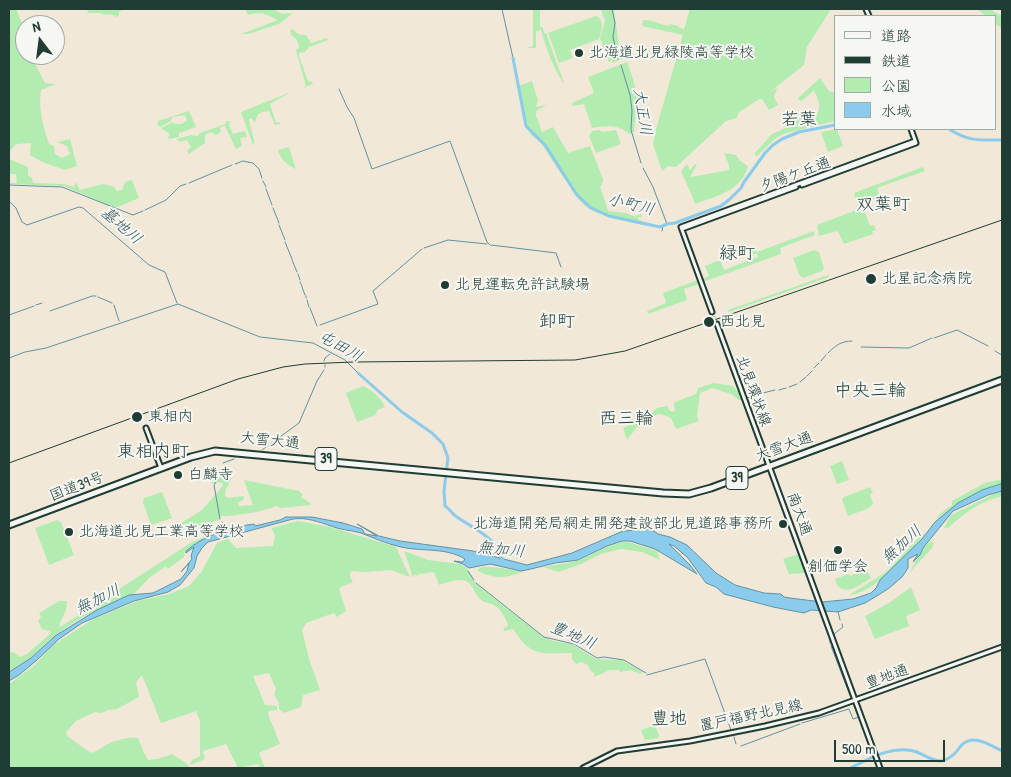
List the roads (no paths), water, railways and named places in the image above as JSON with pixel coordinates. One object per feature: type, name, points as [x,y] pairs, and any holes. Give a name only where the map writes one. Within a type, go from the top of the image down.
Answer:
[{"type":"highway","name":"大雪大通","points":[[210,450],[232,450],[681,494],[698,492],[1002,380]]},
{"type":"highway","name":"国道39号","points":[[9,525],[210,450]]},
{"type":"main road","name":"夕陽ケ丘通","points":[[712,312],[681,228],[916,142],[911,130]]},
{"type":"main road","name":"北見環状線","points":[[717,324],[769,466]]},
{"type":"main road","points":[[146,428],[160,468]]},
{"type":"main road","name":"南大通","points":[[769,466],[810,578]]},
{"type":"main road","name":"豊地通","points":[[810,578],[855,701],[1002,647]]},
{"type":"main road","points":[[855,701],[880,768]]},
{"type":"main road","name":"置戸福野北見線","points":[[583,768],[618,751],[690,741],[765,726],[855,701]]},
{"type":"water","points":[[1002,484],[1002,491],[988,495],[953,511],[923,548],[920,555],[913,562],[918,554],[908,559],[908,568],[902,577],[888,589],[865,603],[838,612],[811,610],[804,613],[724,594],[716,587],[706,583],[688,558],[669,544],[697,574],[655,549],[630,541],[622,541],[607,546],[578,560],[521,571],[490,564],[469,568],[454,561],[463,562],[465,559],[450,553],[401,547],[361,533],[312,520],[293,519],[208,542],[197,556],[194,568],[180,585],[168,592],[134,601],[82,623],[59,639],[37,660],[9,681],[9,672],[31,658],[55,636],[97,610],[129,595],[153,593],[181,579],[187,571],[189,563],[181,572],[192,559],[194,547],[186,553],[186,551],[201,540],[236,527],[254,524],[255,526],[286,517],[312,517],[343,523],[362,529],[365,534],[377,536],[357,524],[379,536],[400,541],[473,551],[527,565],[572,553],[623,531],[651,529],[658,534],[687,545],[716,573],[735,585],[764,593],[781,594],[784,597],[822,602],[853,599],[871,593],[880,580],[922,539],[935,522],[958,503],[982,490]]},
{"type":"waterway","points":[[502,9],[513,58]]},
{"type":"waterway","name":"大正川","points":[[612,9],[615,23],[613,37],[618,59]]},
{"type":"waterway","name":"小町川","points":[[513,58],[526,126],[545,145],[577,195],[591,208],[609,216],[660,227],[721,206],[741,188],[765,153],[782,139],[799,132],[834,125]]},
{"type":"waterway","name":"大正川","points":[[621,65],[630,95],[632,110],[631,130],[641,163]]},
{"type":"waterway","points":[[339,89],[354,118],[372,169],[450,141],[487,242],[490,245]]},
{"type":"waterway","name":"小町川","points":[[951,130],[969,138],[1002,140]]},
{"type":"waterway","points":[[235,164],[243,161],[253,163],[259,169],[262,178]]},
{"type":"waterway","points":[[189,183],[232,165]]},
{"type":"waterway","name":"大正川","points":[[643,168],[653,187],[667,224]]},
{"type":"waterway","points":[[263,181],[266,187]]},
{"type":"waterway","points":[[145,210],[166,200],[180,186],[186,184]]},
{"type":"waterway","points":[[9,185],[62,187],[133,215],[143,211]]},
{"type":"waterway","points":[[266,189],[272,205]]},
{"type":"waterway","name":"墓地川","points":[[9,201],[16,208],[22,222],[27,225],[79,207],[83,208],[149,265],[165,272],[177,303]]},
{"type":"waterway","points":[[273,208],[279,223]]},
{"type":"waterway","points":[[279,225],[285,240]]},
{"type":"waterway","name":"小町川","points":[[662,231],[663,226]]},
{"type":"waterway","points":[[424,248],[448,240],[487,244]]},
{"type":"waterway","points":[[285,242],[292,259]]},
{"type":"waterway","points":[[491,245],[556,253],[561,267]]},
{"type":"waterway","points":[[320,325],[378,304],[373,291],[422,249]]},
{"type":"waterway","points":[[292,260],[297,272]]},
{"type":"waterway","points":[[298,274],[300,280]]},
{"type":"waterway","points":[[300,282],[302,286]]},
{"type":"waterway","points":[[302,287],[305,295]]},
{"type":"waterway","points":[[50,311],[96,296]]},
{"type":"waterway","points":[[98,297],[112,303]]},
{"type":"waterway","points":[[307,300],[309,307]]},
{"type":"waterway","points":[[36,305],[42,303]]},
{"type":"waterway","name":"屯田川","points":[[9,358],[25,352],[46,348],[178,304],[260,337],[313,343],[345,360],[358,373]]},
{"type":"waterway","points":[[114,305],[119,321]]},
{"type":"waterway","points":[[9,315],[34,306]]},
{"type":"waterway","points":[[310,308],[317,326]]},
{"type":"waterway","points":[[934,338],[957,330],[988,346]]},
{"type":"waterway","points":[[861,347],[909,348],[932,338]]},
{"type":"waterway","points":[[828,353],[839,344],[852,341]]},
{"type":"waterway","points":[[995,351],[1002,355]]},
{"type":"waterway","points":[[324,361],[330,354]]},
{"type":"waterway","points":[[821,361],[826,355]]},
{"type":"waterway","points":[[814,368],[819,363]]},
{"type":"waterway","points":[[262,450],[299,423],[317,381],[324,370]]},
{"type":"waterway","points":[[807,376],[812,371]]},
{"type":"waterway","name":"屯田川","points":[[358,373],[402,412],[432,433],[443,444],[448,458],[444,491],[445,506],[455,516],[491,540],[503,561]]},
{"type":"waterway","points":[[800,382],[806,377]]},
{"type":"waterway","points":[[789,387],[797,384]]},
{"type":"waterway","points":[[779,390],[786,388]]},
{"type":"waterway","points":[[759,394],[775,390]]},
{"type":"waterway","points":[[747,398],[756,395]]},
{"type":"waterway","points":[[223,463],[234,459]]},
{"type":"waterway","points":[[220,470],[221,474],[214,485],[220,519]]},
{"type":"waterway","points":[[222,522],[225,530]]},
{"type":"waterway","name":"豊地川","points":[[468,571],[474,580]]},
{"type":"waterway","name":"豊地川","points":[[476,583],[544,637],[574,644],[597,658],[604,657],[624,660],[646,673]]},
{"type":"waterway","points":[[838,611],[840,620]]},
{"type":"waterway","points":[[834,634],[843,627],[842,624]]},
{"type":"waterway","points":[[830,638],[830,643]]},
{"type":"waterway","points":[[831,646],[851,698]]},
{"type":"waterway","name":"豊地川","points":[[647,675],[705,659],[731,730]]},
{"type":"waterway","name":"豊地川","points":[[801,720],[853,703]]},
{"type":"waterway","name":"豊地川","points":[[802,723],[849,709],[853,719],[859,717],[870,748]]},
{"type":"waterway","points":[[692,742],[799,720]]},
{"type":"waterway","name":"豊地川","points":[[741,746],[800,724]]},
{"type":"waterway","name":"豊地川","points":[[734,737],[736,744]]},
{"type":"waterway","points":[[851,768],[883,753],[900,750],[917,752],[932,759],[942,761],[955,754],[960,747],[970,740],[987,743],[1002,751]]},
{"type":"waterway","name":"豊地川","points":[[610,752],[622,748],[644,746]]},
{"type":"waterway","name":"豊地川","points":[[645,748],[651,748]]},
{"type":"waterway","name":"豊地川","points":[[872,752],[874,757]]},
{"type":"waterway","name":"豊地川","points":[[578,768],[605,754]]},
{"type":"tunnel","points":[[712,312],[717,324]]},
{"type":"railway","points":[[9,463],[238,379],[283,367],[353,362],[575,360],[625,351],[1002,220]]},
{"type":"place","name":"北海道北見緑陵高等学校","points":[[579,53]]},
{"type":"place","name":"北星記念病院","points":[[871,279]]},
{"type":"place","name":"北見運転免許試験場","points":[[445,285]]},
{"type":"place","name":"西北見","points":[[709,322]]},
{"type":"place","name":"東相内","points":[[137,417]]},
{"type":"place","name":"白麟寺","points":[[178,475]]},
{"type":"place","name":"北海道開発局網走開発建設部北見道路事務所","points":[[783,524]]},
{"type":"place","name":"北海道北見工業高等学校","points":[[69,532]]},
{"type":"place","name":"創価学会","points":[[838,550]]},
{"type":"district","name":"若葉","points":[[799,120]]},
{"type":"district","name":"双葉町","points":[[883,205]]},
{"type":"district","name":"緑町","points":[[737,254]]},
{"type":"district","name":"卸町","points":[[557,322]]},
{"type":"district","name":"中央三輪","points":[[870,391]]},
{"type":"district","name":"西三輪","points":[[626,419]]},
{"type":"district","name":"東相内町","points":[[153,452]]},
{"type":"district","name":"豊地","points":[[669,719]]},
{"type":"water label","name":"無加川","points":[[902,545]]},
{"type":"water label","name":"無加川","points":[[501,550]]},
{"type":"water label","name":"無加川","points":[[98,600]]}]
